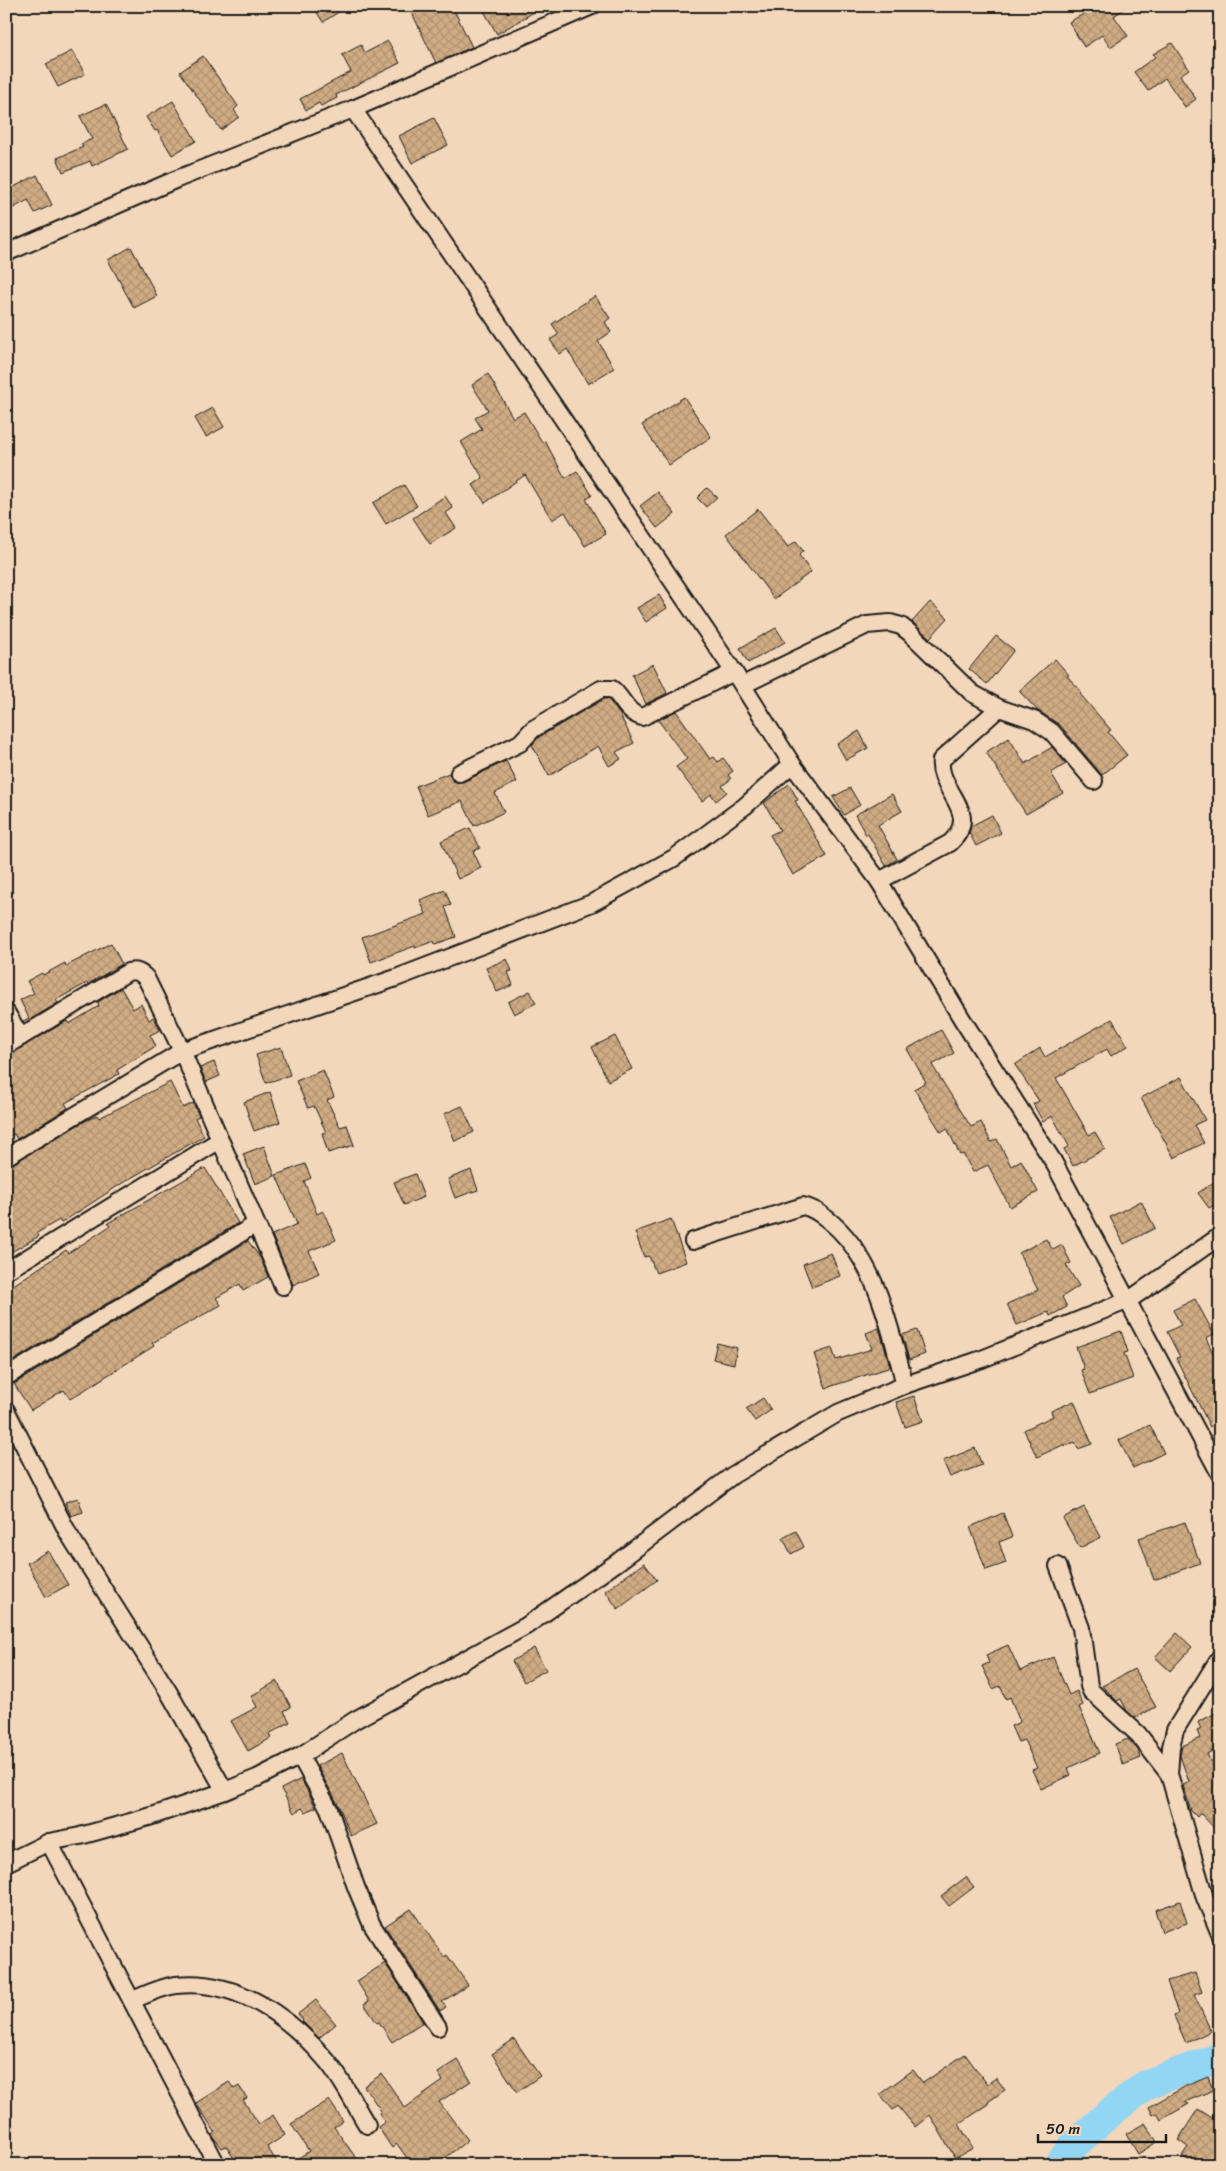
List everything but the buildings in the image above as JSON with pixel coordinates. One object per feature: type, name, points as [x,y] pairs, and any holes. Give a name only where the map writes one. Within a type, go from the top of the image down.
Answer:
[{"type":"street","points":[[6,253],[177,179],[353,109],[592,6]]},
{"type":"street","points":[[353,109],[619,506],[738,678],[792,764],[879,881],[962,1019],[1053,1161],[1129,1300],[1220,1474]]},
{"type":"street","points":[[459,773],[520,743],[533,729],[601,689],[612,689],[635,716],[648,716],[868,625],[890,623],[910,633],[972,693],[998,708],[1034,720],[1052,732],[1094,781]]},
{"type":"street","points":[[879,881],[950,843],[957,837],[962,826],[961,811],[942,771],[941,760],[998,708]]},
{"type":"street","points":[[6,1157],[182,1051],[396,978],[592,903],[674,858],[745,806],[792,764]]},
{"type":"street","points":[[6,1046],[128,972],[135,971],[141,973],[146,978],[182,1051],[283,1286]]},
{"type":"street","points":[[6,1012],[21,1037]]},
{"type":"street","points":[[6,1271],[220,1140]]},
{"type":"street","points":[[693,1241],[804,1206],[820,1213],[850,1242],[866,1267],[890,1330],[905,1385]]},
{"type":"street","points":[[6,1377],[256,1224]]},
{"type":"street","points":[[6,1863],[49,1842],[80,1836],[152,1816],[225,1791],[257,1778],[300,1756],[355,1720],[526,1626],[619,1561],[741,1470],[838,1413],[905,1385],[982,1359],[1129,1300],[1220,1236]]},
{"type":"street","points":[[6,1410],[68,1533],[168,1691],[225,1791]]},
{"type":"street","points":[[1058,1566],[1081,1628],[1091,1691],[1138,1734],[1169,1774]]},
{"type":"street","points":[[1220,1657],[1176,1730],[1171,1746],[1169,1774],[1205,1898],[1220,1934]]},
{"type":"street","points":[[300,1756],[329,1809],[356,1887],[372,1925],[438,2027]]},
{"type":"street","points":[[49,1842],[133,2000],[217,2165]]},
{"type":"street","points":[[133,2000],[166,1987],[200,1985],[228,1990],[255,2001],[284,2018],[326,2060],[338,2076],[367,2125]]},
{"type":"waterway","points":[[1059,2165],[1073,2146],[1106,2116],[1147,2084],[1220,2057]]}]
